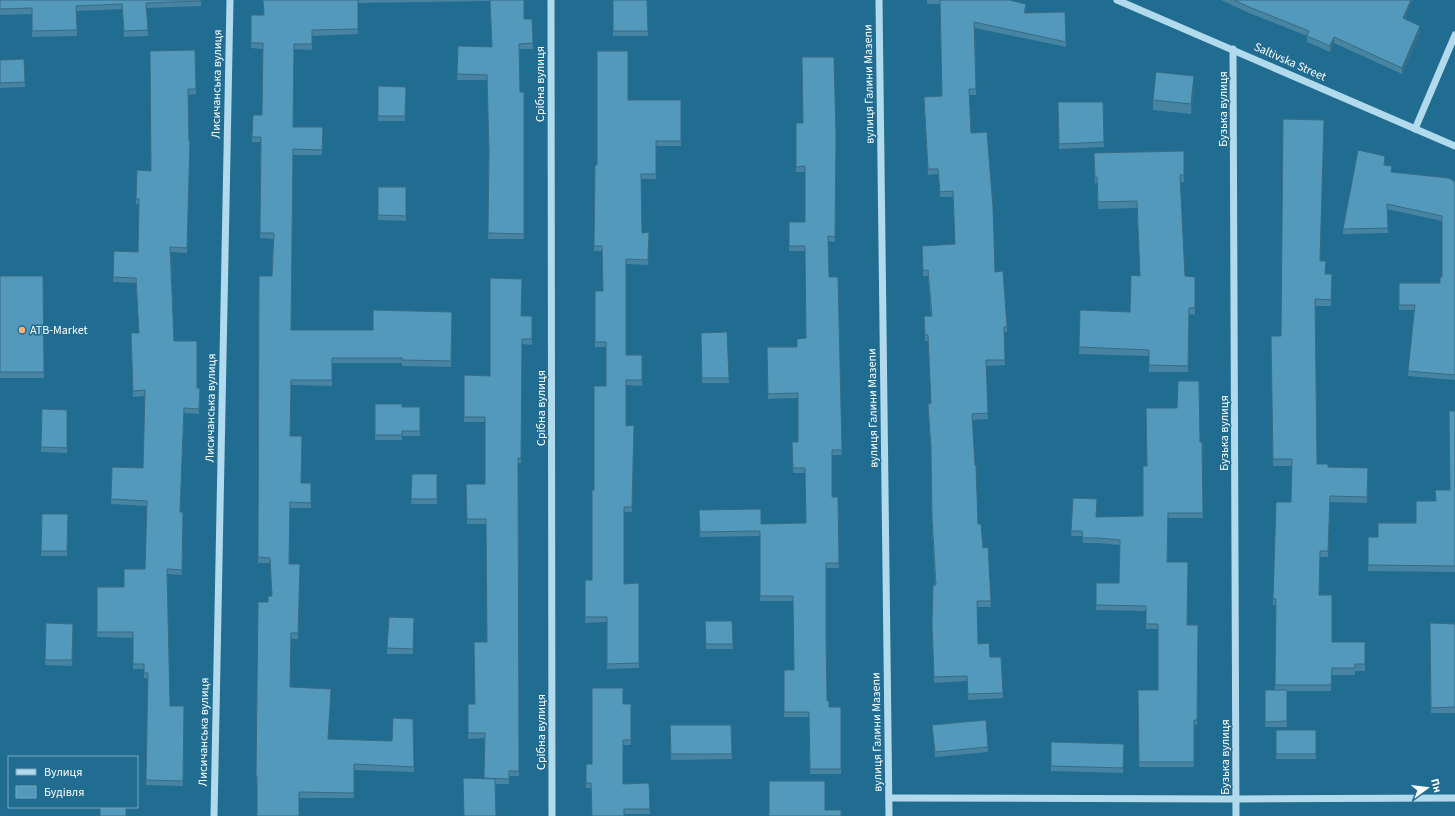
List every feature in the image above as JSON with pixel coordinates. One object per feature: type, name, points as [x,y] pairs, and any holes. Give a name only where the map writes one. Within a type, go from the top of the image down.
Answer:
[{"type":"street","name":"Лисичанська вулиця","points":[[214,816],[230,0]]},
{"type":"street","name":"Срібна вулиця","points":[[551,0],[552,816]]},
{"type":"street","name":"вулиця Галини Мазепи","points":[[879,0],[889,816]]},
{"type":"street","name":"Saltivska Street","points":[[1117,0],[1455,146]]},
{"type":"street","points":[[1415,129],[1455,35]]},
{"type":"street","name":"Бузька вулиця","points":[[1233,49],[1236,816]]},
{"type":"street","points":[[889,798],[1455,798]]},
{"type":"building","points":[[0,0],[201,1],[146,3],[148,30],[124,31],[122,4],[76,6],[77,30],[32,31],[32,8],[0,9]]},
{"type":"building","points":[[263,0],[358,0],[358,29],[312,30],[312,44],[294,44],[293,127],[323,127],[322,150],[293,149],[291,330],[373,330],[373,310],[452,312],[451,361],[402,360],[402,358],[332,358],[332,380],[291,380],[290,436],[302,436],[301,483],[311,483],[311,503],[290,502],[289,564],[300,564],[298,633],[291,633],[290,687],[331,689],[328,739],[392,741],[393,718],[413,719],[414,767],[354,764],[354,793],[299,792],[299,816],[257,816],[258,602],[268,602],[268,596],[272,596],[270,558],[258,557],[259,276],[272,276],[274,233],[260,233],[261,137],[252,137],[253,115],[262,115],[263,43],[251,43],[251,15],[264,15]]},
{"type":"building","points":[[490,0],[524,0],[524,19],[532,19],[533,43],[519,44],[520,92],[524,92],[524,234],[488,233],[489,151],[487,75],[457,74],[458,46],[492,47]]},
{"type":"building","points":[[613,0],[647,0],[648,31],[613,31]]},
{"type":"building","points":[[940,0],[1009,0],[1026,4],[1024,13],[1065,12],[1066,42],[974,22],[976,89],[969,89],[971,133],[987,132],[993,207],[995,272],[1003,271],[1007,326],[1004,327],[1005,360],[986,360],[988,413],[972,414],[976,465],[978,524],[981,524],[983,548],[988,547],[991,601],[977,601],[978,644],[989,643],[990,657],[1001,657],[1003,693],[968,694],[967,676],[934,677],[932,623],[933,585],[936,585],[928,404],[931,403],[928,335],[925,335],[924,316],[932,316],[928,270],[923,271],[922,246],[955,244],[953,191],[940,192],[938,169],[928,169],[924,97],[942,96]]},
{"type":"building","points":[[1234,0],[1411,0],[1403,18],[1420,26],[1402,68],[1334,37],[1330,46],[1307,36],[1309,31]]},
{"type":"building","points":[[195,50],[196,89],[188,89],[190,141],[187,248],[170,247],[174,341],[197,341],[197,388],[200,388],[199,409],[184,408],[180,512],[183,512],[182,570],[167,569],[170,706],[184,706],[183,781],[146,780],[148,673],[144,673],[144,664],[133,664],[133,632],[97,632],[97,587],[124,587],[124,569],[145,569],[147,501],[111,499],[112,467],[143,468],[145,390],[133,391],[131,333],[139,333],[136,278],[113,277],[114,251],[138,252],[139,199],[136,199],[137,170],[151,171],[150,51]]},
{"type":"building","points":[[597,51],[628,51],[628,100],[681,100],[681,141],[656,141],[656,174],[641,174],[642,233],[649,232],[648,260],[626,259],[626,355],[642,355],[642,380],[626,380],[626,426],[634,425],[632,507],[624,507],[624,584],[639,583],[639,663],[607,664],[607,617],[585,617],[585,580],[592,580],[594,386],[606,386],[606,342],[595,342],[595,291],[603,291],[602,246],[594,246],[595,165],[597,165]]},
{"type":"building","points":[[802,57],[834,57],[836,135],[835,237],[828,236],[829,277],[838,277],[842,450],[832,450],[832,497],[838,497],[839,563],[826,563],[826,635],[827,701],[829,701],[829,707],[841,707],[841,769],[810,769],[809,712],[784,712],[784,670],[794,670],[793,596],[760,596],[760,531],[700,532],[699,510],[761,509],[761,524],[806,523],[805,468],[793,468],[792,442],[798,442],[798,393],[768,394],[767,347],[797,347],[797,339],[806,338],[805,246],[789,246],[789,222],[805,222],[805,166],[796,167],[796,123],[803,123]]},
{"type":"building","points":[[24,59],[25,82],[0,83],[0,60]]},
{"type":"building","points":[[1156,72],[1194,76],[1191,104],[1153,100]]},
{"type":"building","points":[[378,86],[406,87],[405,116],[378,116]]},
{"type":"building","points":[[1058,102],[1103,102],[1104,142],[1059,144]]},
{"type":"building","points":[[1283,119],[1324,120],[1320,261],[1326,261],[1325,274],[1332,274],[1331,300],[1315,299],[1317,464],[1328,464],[1328,467],[1368,468],[1367,497],[1330,496],[1328,551],[1320,551],[1319,595],[1332,595],[1332,642],[1365,642],[1365,664],[1355,664],[1355,668],[1332,668],[1331,685],[1275,685],[1276,599],[1273,599],[1276,502],[1291,502],[1292,459],[1273,459],[1271,336],[1281,336]]},
{"type":"building","points":[[1358,150],[1385,156],[1384,165],[1392,166],[1391,172],[1449,178],[1455,182],[1455,375],[1408,371],[1415,305],[1399,305],[1399,283],[1440,283],[1440,277],[1442,277],[1442,216],[1387,204],[1388,228],[1343,229]]},
{"type":"building","points":[[1184,151],[1184,175],[1180,175],[1185,276],[1195,277],[1195,308],[1189,308],[1188,366],[1149,365],[1149,350],[1079,347],[1080,310],[1130,312],[1131,275],[1140,276],[1137,201],[1098,202],[1094,153]]},
{"type":"building","points":[[378,187],[406,187],[406,216],[378,215]]},
{"type":"building","name":"ATB-Market","points":[[0,276],[43,276],[44,372],[0,372]]},
{"type":"building","points":[[490,278],[522,279],[521,316],[532,316],[532,339],[522,339],[521,458],[518,458],[519,771],[509,771],[509,779],[484,778],[485,733],[468,733],[468,704],[475,704],[474,642],[487,642],[486,519],[467,519],[466,484],[485,484],[485,417],[464,417],[464,375],[490,376]]},
{"type":"building","points":[[727,332],[729,378],[702,378],[701,333]]},
{"type":"building","points":[[1178,381],[1199,381],[1200,442],[1202,442],[1203,513],[1168,513],[1167,562],[1188,562],[1187,625],[1198,625],[1197,720],[1194,720],[1194,762],[1139,762],[1138,690],[1158,690],[1158,624],[1146,624],[1146,606],[1096,605],[1096,583],[1119,583],[1120,540],[1083,538],[1082,531],[1071,531],[1073,498],[1097,499],[1096,517],[1143,516],[1143,466],[1147,466],[1146,408],[1177,408]]},
{"type":"building","points":[[375,404],[402,404],[402,407],[420,407],[420,431],[402,431],[402,435],[375,435]]},
{"type":"building","points":[[42,409],[67,410],[67,448],[41,447]]},
{"type":"building","points":[[1449,411],[1455,411],[1455,566],[1368,565],[1368,537],[1378,537],[1378,523],[1416,523],[1416,501],[1436,501],[1435,490],[1450,490]]},
{"type":"building","points":[[412,474],[437,474],[437,499],[411,499]]},
{"type":"building","points":[[42,514],[68,514],[67,551],[41,551]]},
{"type":"building","points":[[389,617],[414,618],[413,649],[387,648]]},
{"type":"building","points":[[705,621],[732,621],[733,644],[706,644]]},
{"type":"building","points":[[46,623],[73,624],[72,660],[45,660]]},
{"type":"building","points":[[1430,623],[1455,624],[1455,707],[1431,708]]},
{"type":"building","points":[[592,688],[623,688],[623,704],[631,704],[631,740],[623,740],[623,784],[649,783],[650,809],[624,809],[624,816],[592,816],[591,783],[586,783],[586,764],[592,764]]},
{"type":"building","points":[[1265,690],[1287,690],[1287,721],[1265,722]]},
{"type":"building","points":[[986,720],[988,747],[935,752],[932,725]]},
{"type":"building","points":[[670,725],[731,725],[732,754],[671,754]]},
{"type":"building","points":[[1276,730],[1316,730],[1316,754],[1276,754]]},
{"type":"building","points":[[1051,742],[1124,744],[1123,768],[1051,766]]},
{"type":"building","points":[[463,778],[495,779],[496,816],[464,816]]},
{"type":"building","points":[[769,781],[825,781],[825,810],[841,810],[841,816],[769,816]]},
{"type":"building","points":[[100,808],[126,808],[126,816],[100,816]]},
{"type":"place","name":"ATB-Market","points":[[22,330]]}]
